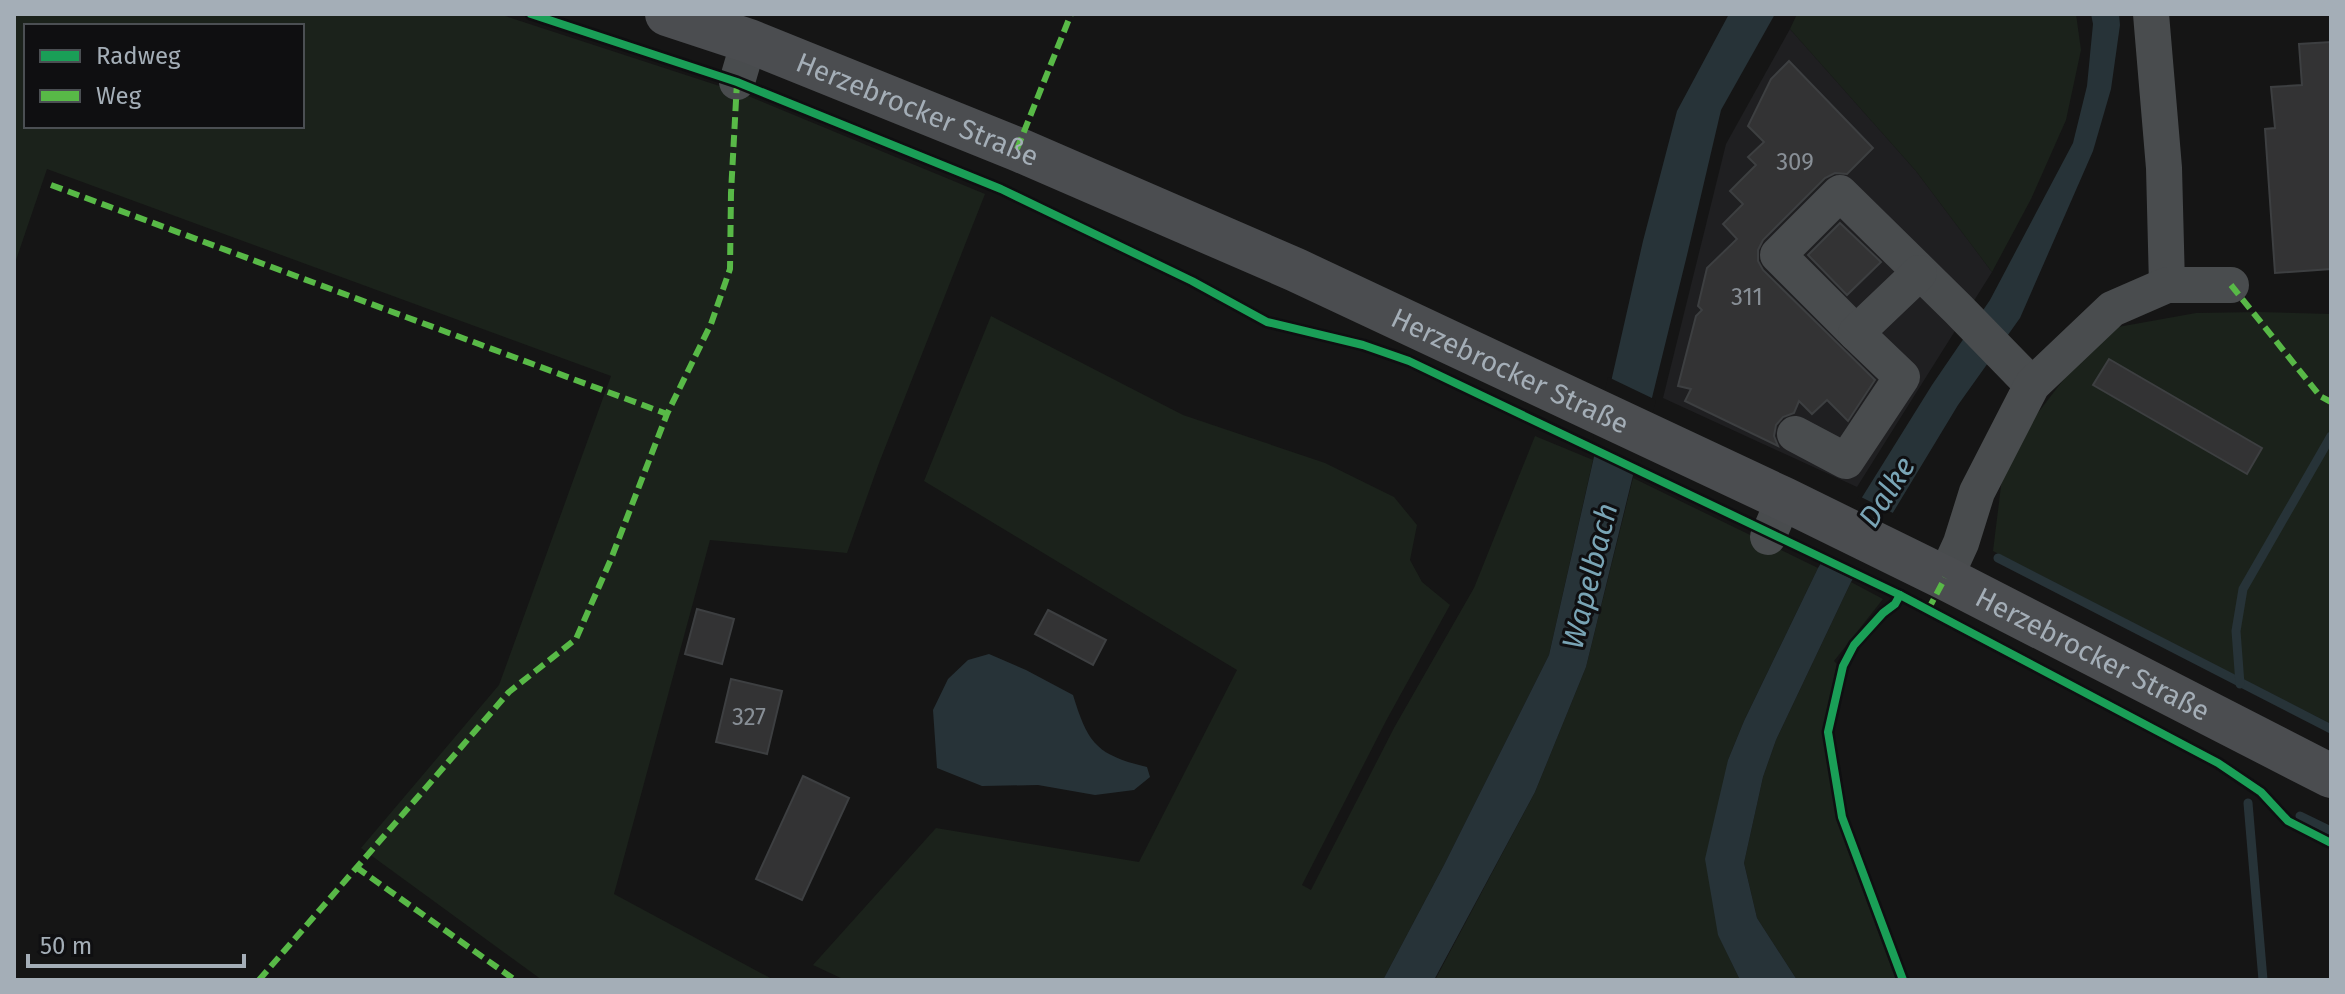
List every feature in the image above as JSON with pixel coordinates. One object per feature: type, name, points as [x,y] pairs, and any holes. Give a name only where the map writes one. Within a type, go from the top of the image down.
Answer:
[{"type":"main road","name":"Herzebrocker Straße","points":[[667,14],[743,62],[1017,149],[1296,270],[1684,452],[1776,518],[1837,525],[2331,776]]},
{"type":"lane","points":[[2151,14],[2164,168],[2167,285]]},
{"type":"lane","points":[[1795,434],[1846,461],[1902,377],[1778,255],[1840,193],[2024,376]]},
{"type":"lane","points":[[1856,333],[1919,273]]},
{"type":"lane","points":[[1945,578],[2024,376],[2112,309],[2167,285],[2231,285]]},
{"type":"shaded area","points":[[14,14],[499,14],[741,93],[985,194],[879,463],[847,553],[710,540],[614,894],[774,980],[542,980],[361,848],[499,685],[611,376],[47,169],[14,266]]},
{"type":"shaded area","points":[[1797,14],[2076,14],[2081,50],[2066,120],[2031,199],[1992,272],[1916,171],[1790,29]]},
{"type":"shaded area","points":[[1790,29],[1916,171],[1992,272],[1857,487],[1663,398],[1726,144]]},
{"type":"shaded area","points":[[2196,313],[2331,314],[2331,724],[1993,551],[2002,478],[2030,423],[2067,375],[2118,327]]},
{"type":"shaded area","points":[[991,316],[1183,415],[1325,463],[1394,497],[1417,525],[1410,560],[1422,582],[1450,605],[1387,719],[1302,885],[1311,890],[1394,728],[1474,588],[1535,436],[1593,460],[1549,655],[1383,980],[845,980],[813,965],[936,828],[1139,862],[1237,670],[924,481]]},
{"type":"shaded area","points":[[1633,478],[1818,568],[1728,760],[1718,934],[1740,980],[1435,980],[1535,792],[1586,667]]},
{"type":"shaded area","points":[[1851,582],[1883,599],[1834,661],[1837,664],[1823,730],[1836,818],[1896,980],[1797,980],[1757,918],[1744,863],[1763,777],[1776,740]]},
{"type":"water","name":"Wapelbach","points":[[1729,14],[1775,14],[1721,110],[1586,667],[1535,792],[1434,980],[1383,980],[1549,655],[1643,241],[1677,111]]},
{"type":"water","name":"Dalke","points":[[2091,14],[2119,14],[2120,25],[2111,89],[2093,151],[2020,318],[1958,405],[1851,582],[1776,740],[1763,777],[1744,863],[1757,918],[1797,980],[1740,980],[1718,935],[1705,859],[1728,760],[1818,568],[1932,385],[1990,300],[2073,143],[2087,86],[2093,24]]},
{"type":"water","points":[[989,654],[1073,695],[1084,725],[1097,745],[1116,758],[1147,767],[1150,777],[1134,790],[1095,795],[1038,785],[982,786],[937,768],[933,710],[948,679],[968,660]]},
{"type":"pier","points":[[1608,377],[1656,400],[1638,475],[1590,452]]},
{"type":"pier","points":[[1859,496],[1897,515],[1856,581],[1817,562]]},
{"type":"building","points":[[2331,42],[2331,269],[2275,273],[2265,129],[2275,128],[2271,87],[2302,85],[2299,44]]},
{"type":"building","points":[[1789,61],[1873,148],[1847,174],[1835,173],[1825,178],[1763,240],[1758,250],[1758,261],[1763,270],[1875,380],[1848,421],[1827,400],[1812,414],[1799,401],[1794,413],[1783,417],[1776,425],[1774,436],[1778,446],[1685,401],[1691,389],[1678,386],[1696,316],[1702,310],[1698,306],[1707,268],[1737,239],[1723,224],[1743,204],[1730,191],[1756,165],[1748,157],[1764,142],[1748,126],[1771,79]]},
{"type":"building","points":[[1840,223],[1881,262],[1847,295],[1808,255]]},
{"type":"building","points":[[2109,359],[2262,448],[2247,474],[2093,385]]},
{"type":"building","points":[[697,609],[734,619],[722,664],[685,654]]},
{"type":"building","points":[[1048,610],[1106,640],[1093,665],[1035,634]]},
{"type":"building","points":[[731,679],[782,691],[767,754],[716,742]]},
{"type":"building","points":[[803,776],[849,798],[802,900],[756,879]]},
{"type":"waterway","points":[[2240,684],[2236,631],[2243,589],[2331,436]]},
{"type":"waterway","points":[[1998,558],[2331,729]]},
{"type":"waterway","points":[[2248,803],[2263,980]]},
{"type":"waterway","points":[[2300,816],[2331,831]]},
{"type":"marked path","points":[[1017,149],[1071,14]]},
{"type":"marked path","points":[[259,980],[509,692],[576,639],[611,559],[667,414],[711,324],[730,269],[737,82]]},
{"type":"marked path","points":[[51,185],[667,414]]},
{"type":"marked path","points":[[2231,285],[2320,396],[2331,402]]},
{"type":"marked path","points":[[1928,610],[1945,578]]},
{"type":"marked path","points":[[356,867],[515,980]]},
{"type":"cycle path","points":[[531,14],[737,82],[1001,189],[1192,281],[1267,322],[1363,345],[1409,361],[1900,595],[2218,763],[2261,792],[2288,821],[2331,843]]},
{"type":"cycle path","points":[[1900,595],[1895,604],[1854,645],[1843,666],[1828,732],[1842,817],[1903,980]]}]
